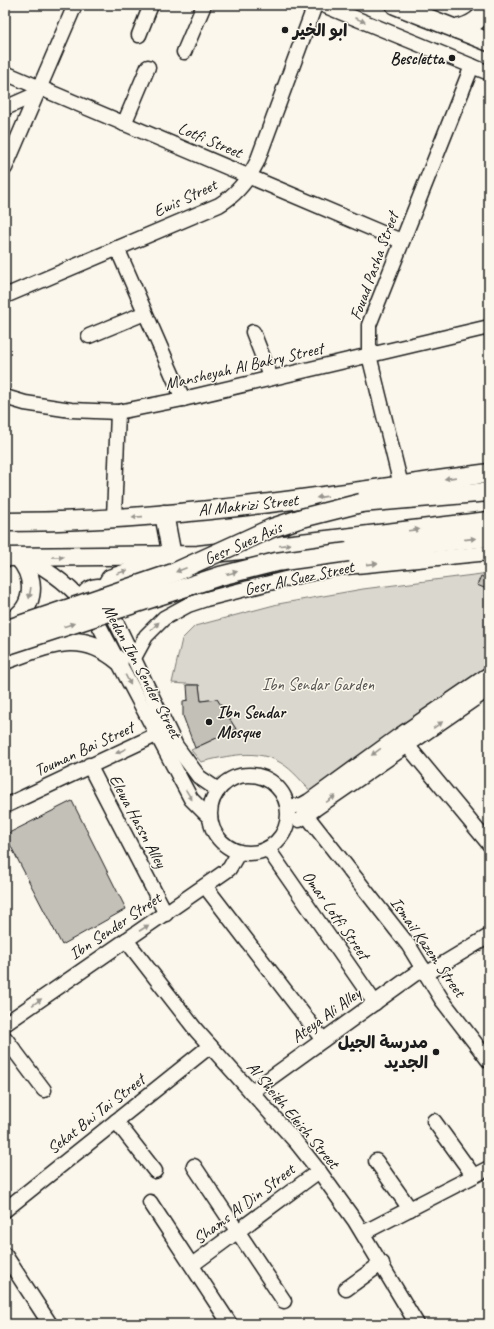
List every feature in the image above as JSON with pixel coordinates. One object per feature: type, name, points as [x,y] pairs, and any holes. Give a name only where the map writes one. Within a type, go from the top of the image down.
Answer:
[{"type":"main road","points":[[395,5],[489,42]]},
{"type":"main road","points":[[456,29],[479,20],[489,5]]},
{"type":"main road","name":"Al Makrizi Street","points":[[5,522],[114,518],[164,514],[272,503],[489,473]]},
{"type":"main road","name":"Gesr Suez Axis","points":[[5,630],[173,573],[272,528],[302,518],[361,503],[489,492]]},
{"type":"main road","points":[[164,514],[172,556]]},
{"type":"main road","points":[[16,557],[172,556],[244,550],[489,521]]},
{"type":"main road","name":"Gesr Suez Axis","points":[[5,646],[220,576],[276,562],[348,552],[489,537]]},
{"type":"main road","points":[[12,620],[29,602],[31,586],[28,571],[16,557]]},
{"type":"main road","points":[[12,620],[26,613],[41,617],[47,623],[50,631],[49,639],[45,646]]},
{"type":"main road","points":[[5,660],[45,646],[62,642],[81,642],[101,648],[126,660]]},
{"type":"street","points":[[5,168],[75,5]]},
{"type":"street","points":[[139,35],[151,5]]},
{"type":"street","points":[[184,52],[204,5]]},
{"type":"street","name":"Ewis Street","points":[[5,296],[218,205],[232,196],[249,177],[257,162],[315,5]]},
{"type":"street","points":[[323,5],[489,73]]},
{"type":"street","name":"Fouad Pasha Street","points":[[401,485],[369,355],[368,335],[371,316],[472,66]]},
{"type":"street","points":[[124,124],[148,67]]},
{"type":"street","name":"Lotfi Street","points":[[5,73],[38,91],[124,124],[401,241]]},
{"type":"street","points":[[5,108],[38,91]]},
{"type":"street","points":[[117,248],[183,399]]},
{"type":"street","points":[[89,336],[145,313]]},
{"type":"street","name":"Mansheyah Al Bakry Street","points":[[5,397],[25,403],[71,410],[118,412],[183,399],[489,327]]},
{"type":"street","points":[[253,332],[271,378]]},
{"type":"street","points":[[114,518],[118,412]]},
{"type":"street","name":"Gesr Al Suez Street","points":[[126,660],[146,636],[164,618],[176,610],[200,601],[256,586],[336,568],[489,553]]},
{"type":"street","name":"Medan Ibn Sender Street","points":[[172,556],[113,575],[105,581],[103,587],[104,597],[126,660],[156,735],[191,799],[210,818]]},
{"type":"street","name":"Medan Ibn Sender Street","points":[[16,557],[56,575],[81,599],[126,660],[182,757],[199,777],[218,790]]},
{"type":"street","points":[[81,599],[90,588],[98,586],[103,587]]},
{"type":"street","points":[[287,827],[288,807],[285,797],[280,788],[263,777],[243,775],[225,783],[218,790],[211,803],[210,818],[214,831],[222,843],[239,852],[249,853],[268,848],[276,843],[287,827],[307,816],[489,674]]},
{"type":"street","points":[[288,807],[302,805],[309,801],[404,740],[489,690]]},
{"type":"street","name":"Touman Bai Street","points":[[5,806],[156,735]]},
{"type":"street","points":[[404,740],[489,844]]},
{"type":"street","name":"Elewa Hassn Alley","points":[[89,766],[166,914]]},
{"type":"street","name":"Ismail Kazem Street","points":[[307,816],[409,946],[442,1000],[489,1061]]},
{"type":"street","name":"Omar Lotfi Street","points":[[268,848],[375,1003]]},
{"type":"street","name":"Ibn Sender Street","points":[[5,1024],[229,869],[239,852]]},
{"type":"street","points":[[205,886],[323,1040]]},
{"type":"street","name":"Ateya Ali Alley","points":[[251,1092],[375,1003],[425,971],[489,936]]},
{"type":"street","name":"Al Sheikh Eleish Street","points":[[126,940],[210,1046],[319,1171],[382,1263],[417,1324]]},
{"type":"street","points":[[5,1038],[44,1090]]},
{"type":"street","name":"Sekat Bni Tai Street","points":[[5,1210],[210,1046]]},
{"type":"street","points":[[116,1121],[155,1171]]},
{"type":"street","points":[[363,1234],[484,1172],[434,1121]]},
{"type":"street","points":[[376,1161],[410,1209]]},
{"type":"street","points":[[194,1166],[284,1301]]},
{"type":"street","name":"Shams Al Din Street","points":[[192,1265],[319,1171]]},
{"type":"street","points":[[150,1202],[230,1324]]},
{"type":"street","points":[[5,1255],[50,1324]]},
{"type":"street","points":[[346,1289],[382,1263]]},
{"type":"green space","name":"Ibn Sendar Garden","points":[[489,573],[489,671],[312,793],[290,769],[272,758],[242,755],[201,762],[191,750],[236,729],[217,699],[201,701],[199,685],[172,683],[182,639],[195,626],[278,604],[363,589]]},
{"type":"building","points":[[481,576],[489,580],[489,590],[477,585]]},
{"type":"building","name":"Ibn Sendar Mosque","points":[[187,685],[199,685],[201,701],[217,699],[236,729],[195,748],[183,716],[183,701],[188,700]]},
{"type":"building","points":[[72,801],[126,909],[62,945],[5,835]]},
{"type":"place","name":"ابو الخير","points":[[285,30]]},
{"type":"place","name":"Bescletta","points":[[452,58]]},
{"type":"place","name":"Ibn Sendar Mosque","points":[[209,722]]},
{"type":"place","name":"مدرسة الجيل الجديد","points":[[436,1052]]}]
